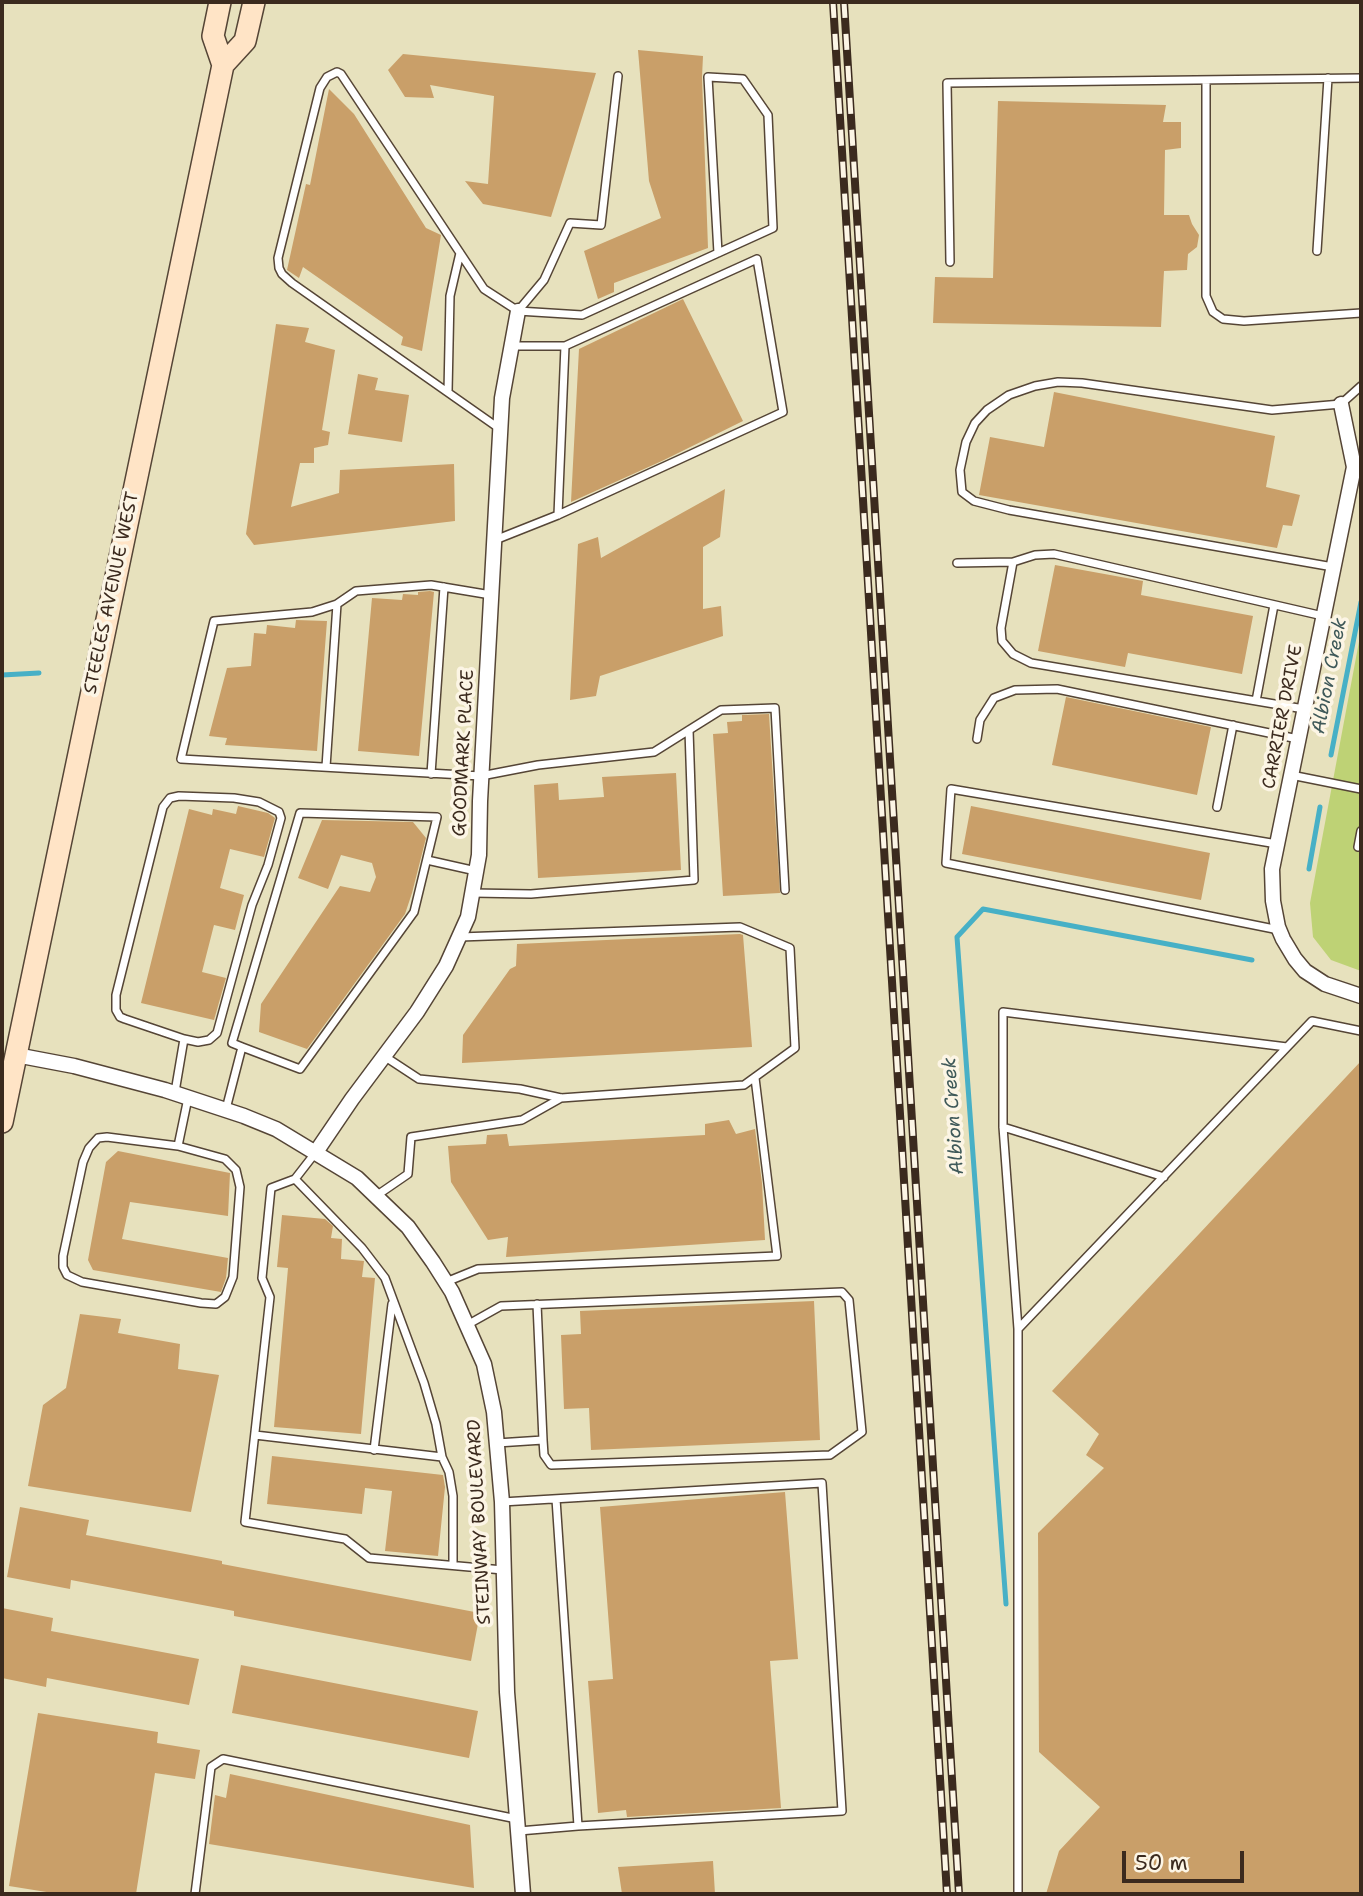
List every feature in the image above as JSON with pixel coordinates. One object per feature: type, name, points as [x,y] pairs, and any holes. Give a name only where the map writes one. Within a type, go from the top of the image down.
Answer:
[{"type":"main road","name":"STEELES AVENUE WEST","points":[[220,2],[213,36],[223,65]]},
{"type":"main road","name":"STEELES AVENUE WEST","points":[[2,1122],[13,1054],[223,65],[245,41],[254,2]]},
{"type":"street","name":"GOODMARK PLACE","points":[[316,1152],[417,1012],[446,966],[468,917],[477,871],[502,398],[518,311]]},
{"type":"street","name":"CARRIER DRIVE","points":[[1341,404],[1356,487],[1334,566],[1272,869],[1272,880],[1279,930],[1295,959],[1306,971],[1325,984],[1361,996]]},
{"type":"street","name":"STEINWAY BOULEVARD","points":[[13,1054],[74,1066],[181,1095],[276,1129],[357,1178],[408,1227],[446,1282],[484,1364],[494,1412],[502,1502],[507,1692],[523,1894]]},
{"type":"lane","points":[[501,429],[292,283],[279,268],[278,258],[320,88],[327,77],[332,73],[341,74],[484,289],[518,311],[582,316],[773,228],[768,116],[743,79],[708,77],[718,253]]},
{"type":"lane","points":[[518,311],[544,280],[570,223],[601,225],[618,76]]},
{"type":"lane","points":[[1317,251],[1328,78]]},
{"type":"lane","points":[[950,262],[947,83],[1361,78]]},
{"type":"lane","points":[[1206,80],[1206,296],[1213,312],[1223,319],[1244,321],[1361,313]]},
{"type":"lane","points":[[448,392],[450,296],[460,253]]},
{"type":"lane","points":[[494,540],[558,515],[783,412],[757,260],[565,346],[512,346]]},
{"type":"lane","points":[[558,515],[565,346]]},
{"type":"lane","points":[[1334,566],[1022,512],[974,501],[962,492],[960,470],[966,442],[975,423],[987,410],[1009,395],[1035,386],[1058,382],[1082,383],[1272,410],[1341,404],[1361,386]]},
{"type":"lane","points":[[957,563],[1013,562],[1035,555],[1054,554],[1324,616]]},
{"type":"lane","points":[[1013,562],[1000,628],[1002,641],[1013,654],[1031,663],[1305,709]]},
{"type":"lane","points":[[491,595],[431,585],[356,591],[337,604],[312,612],[214,621],[180,759],[481,776],[538,765],[653,752],[721,710],[775,708],[785,890]]},
{"type":"lane","points":[[431,774],[444,587]]},
{"type":"lane","points":[[326,767],[337,604]]},
{"type":"lane","points":[[1255,701],[1274,605]]},
{"type":"lane","points":[[977,739],[980,720],[994,698],[1015,690],[1057,689],[1298,739]]},
{"type":"lane","points":[[1217,807],[1233,725]]},
{"type":"lane","points":[[473,893],[531,894],[694,880],[689,730]]},
{"type":"lane","points":[[1291,775],[1361,789]]},
{"type":"lane","points":[[1277,844],[951,789],[946,863],[1279,930]]},
{"type":"lane","points":[[179,796],[234,798],[259,802],[279,812],[281,818],[217,1033],[209,1040],[184,1040],[120,1017],[116,1010],[116,995],[163,807],[170,798],[179,796]]},
{"type":"lane","points":[[300,813],[437,817],[414,912],[300,1069],[242,1047],[232,1042],[300,813]]},
{"type":"lane","points":[[1361,831],[1358,847],[1361,847]]},
{"type":"lane","points":[[427,860],[477,871]]},
{"type":"lane","points":[[384,1056],[419,1079],[520,1089],[561,1098],[744,1086],[795,1048],[790,948],[740,927],[459,937]]},
{"type":"lane","points":[[1018,1894],[1018,1329],[1003,1127],[1003,1012],[1287,1047]]},
{"type":"lane","points":[[1018,1329],[1312,1021],[1361,1031]]},
{"type":"lane","points":[[178,1146],[184,1040]]},
{"type":"lane","points":[[226,1110],[242,1047]]},
{"type":"lane","points":[[446,1282],[478,1269],[777,1256],[755,1078]]},
{"type":"lane","points":[[375,1196],[408,1174],[411,1137],[522,1120],[561,1098]]},
{"type":"lane","points":[[1003,1127],[1164,1177]]},
{"type":"lane","points":[[107,1136],[178,1146],[225,1159],[236,1170],[240,1187],[233,1277],[225,1297],[216,1304],[201,1303],[82,1282],[67,1275],[63,1267],[63,1256],[83,1162],[89,1148],[98,1138],[107,1136]]},
{"type":"lane","points":[[316,1152],[296,1179],[271,1188],[262,1278],[270,1297],[245,1522],[345,1539],[369,1558],[503,1570]]},
{"type":"lane","points":[[296,1179],[362,1248],[385,1278],[424,1383],[442,1457],[449,1472],[453,1496],[453,1565]]},
{"type":"lane","points":[[467,1325],[501,1306],[537,1304],[842,1292],[849,1300],[862,1432],[830,1454],[551,1465],[544,1455],[537,1304]]},
{"type":"lane","points":[[374,1450],[392,1300]]},
{"type":"lane","points":[[255,1435],[442,1457]]},
{"type":"lane","points":[[496,1443],[543,1440]]},
{"type":"lane","points":[[195,1894],[211,1767],[223,1759],[518,1825],[578,1825],[842,1811],[822,1483],[502,1502]]},
{"type":"lane","points":[[556,1499],[578,1825]]},
{"type":"green space","points":[[1361,631],[1361,971],[1331,960],[1313,937],[1310,903]]},
{"type":"building","points":[[638,50],[703,56],[708,248],[614,283],[614,292],[598,299],[584,251],[661,218],[649,181]]},
{"type":"building","points":[[403,54],[596,73],[551,217],[483,204],[465,181],[488,184],[494,96],[430,85],[434,98],[405,97],[388,70]]},
{"type":"building","points":[[329,89],[354,114],[426,228],[441,235],[422,351],[401,345],[403,337],[303,267],[299,278],[287,270],[306,184],[310,185]]},
{"type":"building","points":[[998,101],[1166,105],[1163,122],[1181,122],[1181,148],[1165,150],[1164,215],[1189,215],[1199,235],[1197,247],[1188,254],[1187,270],[1164,271],[1161,327],[933,323],[935,277],[993,278]]},
{"type":"building","points":[[683,299],[743,421],[571,502],[579,349]]},
{"type":"building","points":[[276,324],[309,328],[305,342],[335,350],[322,430],[330,432],[328,445],[314,448],[314,463],[300,463],[291,507],[339,493],[340,470],[454,464],[455,521],[254,545],[246,534]]},
{"type":"building","points":[[358,374],[378,378],[375,390],[409,395],[402,442],[348,434]]},
{"type":"building","points":[[1054,392],[1275,436],[1266,487],[1300,495],[1292,526],[1283,525],[1277,548],[979,495],[990,437],[1044,447]]},
{"type":"building","points":[[725,489],[720,537],[703,547],[703,609],[721,606],[723,636],[600,676],[596,696],[570,700],[578,544],[598,537],[601,558]]},
{"type":"building","points":[[1055,565],[1143,581],[1141,595],[1253,616],[1242,674],[1128,653],[1125,667],[1038,651]]},
{"type":"building","points":[[418,592],[434,592],[419,756],[358,751],[372,598],[402,600],[403,594],[418,595]]},
{"type":"building","points":[[296,620],[327,621],[317,751],[225,745],[227,738],[209,736],[227,668],[251,666],[254,633],[266,634],[267,625],[295,628]]},
{"type":"building","points":[[1066,697],[1211,727],[1197,795],[1052,765]]},
{"type":"building","points":[[769,714],[780,893],[723,896],[713,734],[728,733],[727,722],[742,721],[742,715]]},
{"type":"building","points":[[676,773],[681,870],[538,878],[534,785],[558,783],[559,800],[604,797],[602,777]]},
{"type":"building","points":[[238,806],[268,813],[275,818],[264,857],[230,849],[220,888],[244,895],[235,930],[214,925],[202,972],[226,978],[214,1020],[141,1003],[189,809],[212,815],[213,809],[236,814]]},
{"type":"building","points":[[971,806],[1210,853],[1201,900],[962,854]]},
{"type":"building","points":[[322,820],[413,822],[426,838],[405,914],[307,1049],[259,1032],[261,1004],[340,886],[370,892],[376,877],[372,863],[341,855],[328,889],[298,878]]},
{"type":"building","points":[[743,935],[752,1047],[462,1063],[463,1035],[510,969],[516,966],[517,944]]},
{"type":"building","points":[[1361,1061],[1361,1894],[1046,1894],[1059,1851],[1100,1807],[1039,1752],[1038,1533],[1104,1468],[1086,1455],[1099,1434],[1052,1391]]},
{"type":"building","points":[[729,1120],[736,1134],[755,1129],[762,1183],[765,1240],[506,1257],[508,1237],[488,1240],[451,1182],[448,1146],[486,1144],[487,1135],[507,1134],[509,1146],[705,1135],[705,1124]]},
{"type":"building","points":[[118,1151],[230,1173],[228,1216],[130,1202],[122,1239],[228,1258],[221,1292],[93,1270],[88,1260],[106,1162]]},
{"type":"building","points":[[282,1215],[325,1219],[333,1226],[331,1238],[342,1239],[341,1259],[364,1261],[362,1277],[375,1278],[361,1434],[274,1427],[288,1268],[277,1267]]},
{"type":"building","points":[[814,1301],[820,1440],[591,1450],[589,1408],[564,1409],[561,1335],[581,1334],[580,1311]]},
{"type":"building","points":[[80,1314],[121,1319],[118,1333],[180,1344],[178,1369],[219,1375],[191,1512],[28,1486],[43,1405],[66,1388]]},
{"type":"building","points":[[272,1456],[443,1475],[445,1487],[438,1556],[385,1551],[392,1491],[365,1488],[362,1514],[267,1504]]},
{"type":"building","points":[[785,1492],[798,1659],[770,1661],[781,1808],[627,1817],[626,1810],[598,1813],[588,1681],[613,1679],[600,1507]]},
{"type":"building","points":[[20,1507],[89,1520],[86,1535],[480,1613],[471,1661],[234,1616],[234,1611],[71,1580],[70,1589],[7,1577]]},
{"type":"building","points":[[2,1608],[53,1618],[51,1631],[199,1659],[189,1705],[47,1678],[46,1687],[2,1678]]},
{"type":"building","points":[[241,1665],[478,1711],[469,1758],[232,1713]]},
{"type":"building","points":[[38,1713],[158,1732],[157,1743],[200,1750],[195,1779],[155,1773],[136,1894],[59,1894],[9,1886]]},
{"type":"building","points":[[230,1774],[470,1825],[474,1888],[209,1844],[215,1795],[226,1798]]},
{"type":"building","points":[[713,1861],[715,1894],[622,1894],[618,1867]]},
{"type":"waterway","name":"Albion Creek","points":[[1331,755],[1361,602]]},
{"type":"waterway","points":[[2,675],[39,673]]},
{"type":"waterway","name":"Albion Creek","points":[[1309,869],[1320,807]]},
{"type":"waterway","name":"Albion Creek","points":[[1006,1604],[957,937],[983,909],[1252,960]]},
{"type":"railway","points":[[833,2],[947,1894]]},
{"type":"railway","points":[[844,2],[959,1894]]}]
